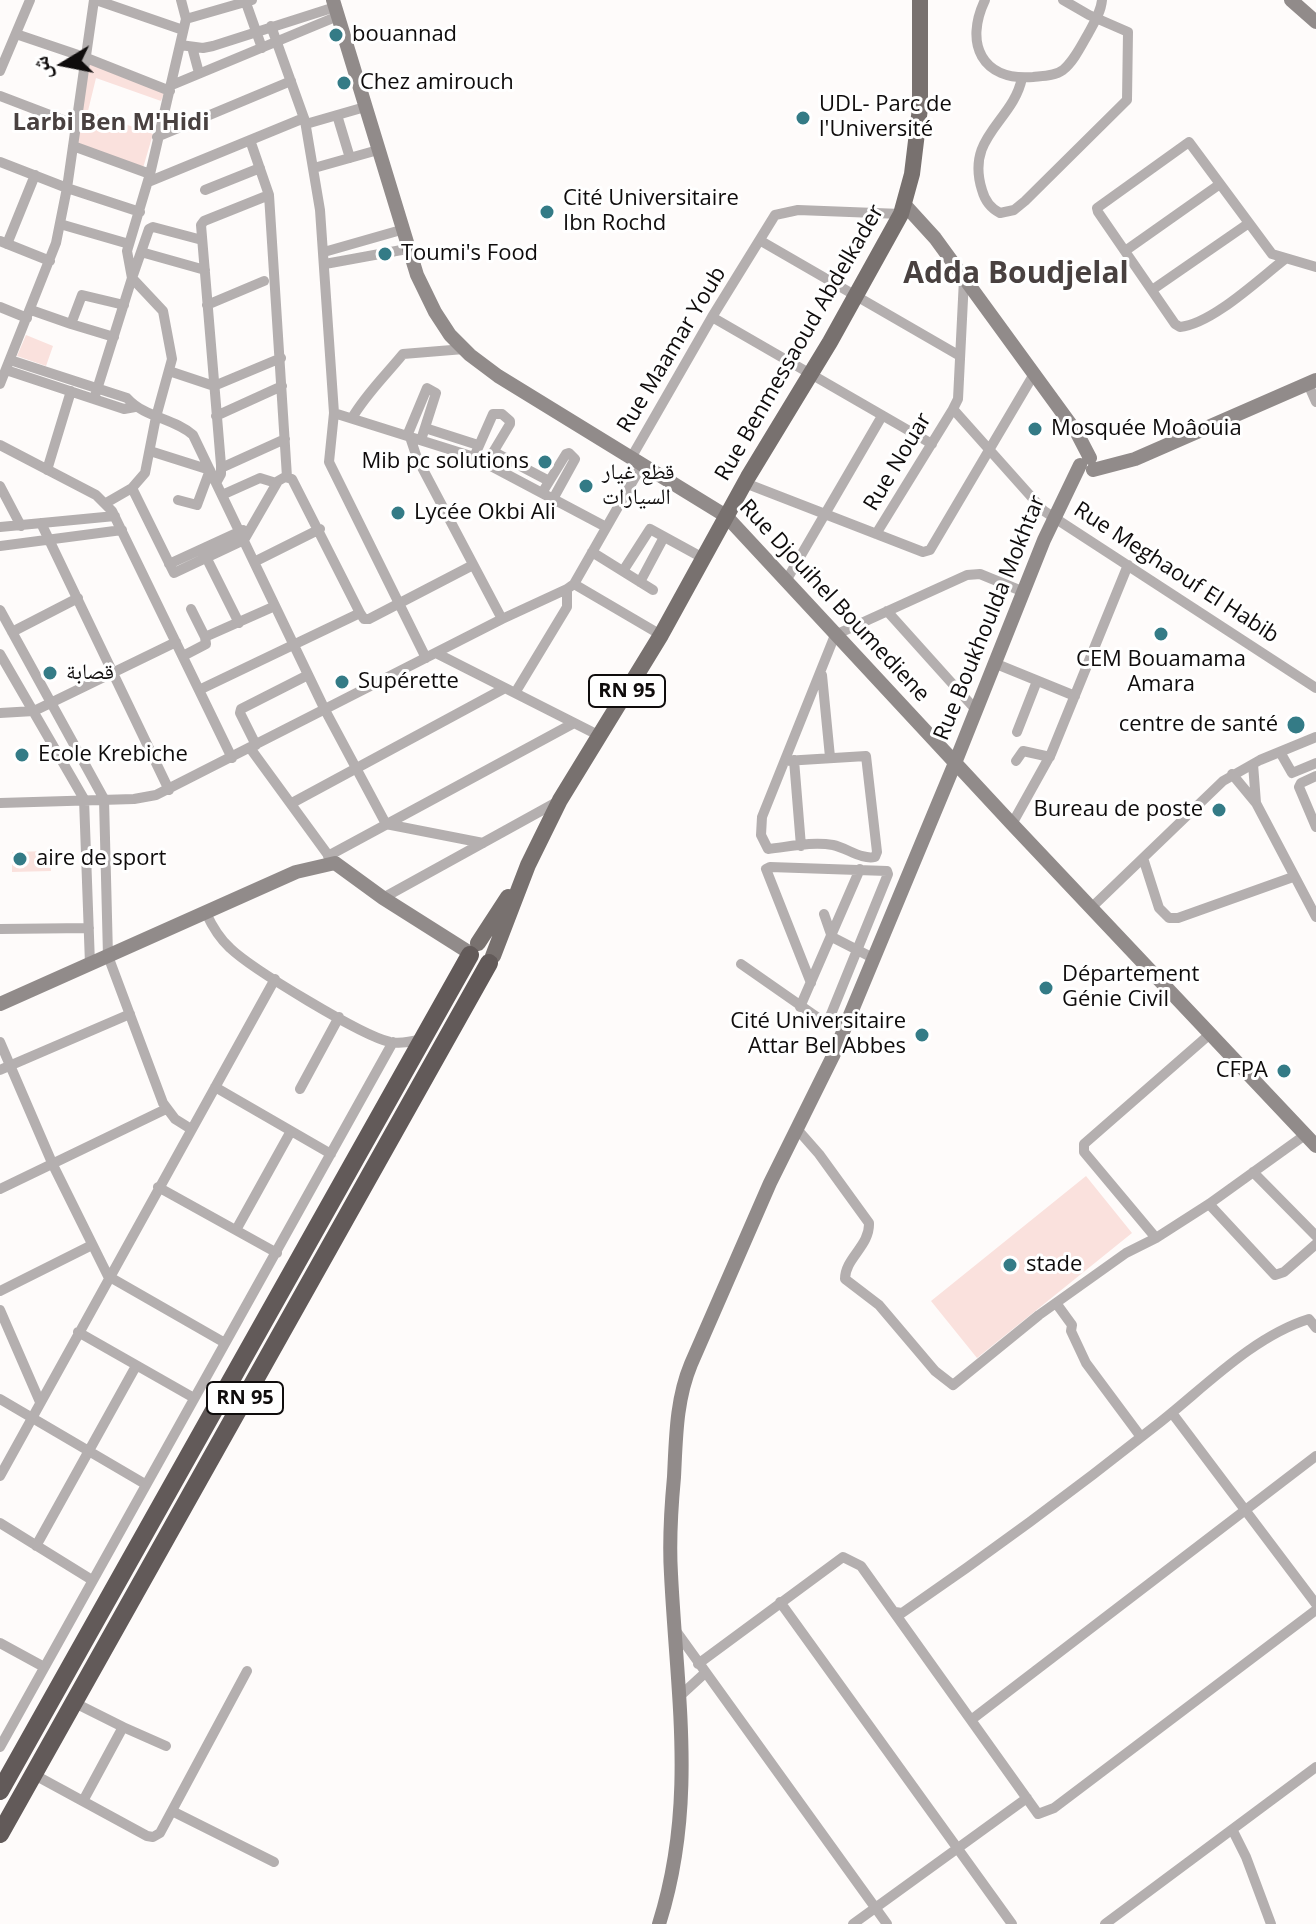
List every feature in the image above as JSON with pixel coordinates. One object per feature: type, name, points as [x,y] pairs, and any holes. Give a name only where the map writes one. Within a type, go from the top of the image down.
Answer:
[{"type":"highway","name":"RN 95","points":[[0,1791],[5,1769],[473,949]]},
{"type":"highway","name":"RN 95","points":[[0,1834],[491,959]]},
{"type":"main road","name":"Rue Benmessaoud Abdelkader","points":[[726,516],[855,296],[902,209],[912,174],[920,108],[920,0]]},
{"type":"main road","name":"RN 95","points":[[491,959],[528,865],[560,800],[661,635],[726,516]]},
{"type":"main road","name":"RN 95","points":[[473,949],[528,865]]},
{"type":"main road","points":[[473,949],[472,962],[479,966],[491,959]]},
{"type":"street","points":[[0,71],[30,0]]},
{"type":"street","points":[[216,469],[193,435],[184,428],[135,407],[124,409],[96,394],[49,378],[4,373],[50,261],[60,224],[95,0],[185,25],[248,1],[262,48]]},
{"type":"street","points":[[106,503],[132,488],[145,473],[169,371],[171,354],[163,311],[132,278],[126,260],[157,137],[186,46],[181,0]]},
{"type":"street","points":[[985,0],[976,28],[981,59],[1004,74],[1022,78],[1043,76],[1063,69],[1074,58],[1096,18],[1102,0]]},
{"type":"street","points":[[1022,78],[1012,105],[989,132],[980,151],[981,188],[987,202],[1000,213],[1014,210],[1025,201],[1127,100],[1128,32],[1063,0]]},
{"type":"street","points":[[1291,0],[1308,5],[1316,22]]},
{"type":"street","points":[[16,34],[171,88],[199,73],[277,42],[336,7]]},
{"type":"street","points":[[186,46],[213,46],[336,7]]},
{"type":"street","name":"Rue Djouihel Boumediene","points":[[336,7],[407,249],[435,312],[450,335],[498,376],[726,516],[1311,1140]]},
{"type":"street","points":[[271,26],[305,121],[314,168],[324,258],[334,413],[329,456],[331,468],[399,604],[431,656],[510,690],[600,736]]},
{"type":"street","points":[[186,46],[199,73]]},
{"type":"street","points":[[157,137],[291,81]]},
{"type":"street","points":[[0,96],[76,125]]},
{"type":"street","points":[[73,146],[149,178],[305,121],[365,107]]},
{"type":"street","points":[[337,115],[350,158]]},
{"type":"street","points":[[250,140],[269,195],[287,477]]},
{"type":"street","points":[[1285,259],[1217,311],[1184,327],[1175,324],[1098,212],[1098,206],[1188,142],[1272,254],[1316,267]]},
{"type":"street","points":[[314,168],[378,150]]},
{"type":"street","points":[[0,162],[140,212]]},
{"type":"street","points":[[205,190],[260,168]]},
{"type":"street","points":[[35,175],[4,242],[50,261]]},
{"type":"street","points":[[1125,251],[1220,184]]},
{"type":"street","points":[[269,195],[203,222],[216,416],[216,483],[325,710],[386,824],[483,843]]},
{"type":"street","points":[[902,209],[935,238],[1034,374],[1070,424],[1087,465],[1125,462],[1312,382],[1316,402]]},
{"type":"street","name":"Rue Maamar Youb","points":[[510,690],[567,607],[571,586],[606,527],[712,317],[775,215],[786,211],[902,209]]},
{"type":"street","points":[[1152,290],[1249,223]]},
{"type":"street","points":[[60,224],[129,244]]},
{"type":"street","points":[[96,394],[151,227],[202,240]]},
{"type":"street","points":[[324,258],[401,230]]},
{"type":"street","points":[[761,241],[960,356]]},
{"type":"street","points":[[324,258],[407,249]]},
{"type":"street","points":[[141,252],[205,270]]},
{"type":"street","points":[[953,409],[958,401],[964,279]]},
{"type":"street","points":[[207,305],[264,281]]},
{"type":"street","points":[[71,324],[82,295],[124,305]]},
{"type":"street","points":[[0,307],[114,337]]},
{"type":"street","points":[[712,317],[932,444]]},
{"type":"street","points":[[352,418],[366,394],[385,378],[403,354],[464,349]]},
{"type":"street","points":[[169,371],[214,386],[281,358]]},
{"type":"street","points":[[745,483],[923,552],[934,547],[1034,374]]},
{"type":"street","points":[[49,378],[71,391],[96,394]]},
{"type":"street","points":[[216,416],[282,386]]},
{"type":"street","points":[[413,437],[425,428],[436,392],[427,388],[413,437],[417,458],[502,619]]},
{"type":"street","points":[[47,470],[71,391]]},
{"type":"street","name":"Rue Nouar","points":[[876,534],[953,409]]},
{"type":"street","name":"Rue Meghaouf El Habib","points":[[953,409],[1054,518],[1316,688]]},
{"type":"street","points":[[334,413],[474,457],[606,527]]},
{"type":"street","points":[[474,457],[493,414],[502,414],[511,422],[486,464]]},
{"type":"street","points":[[786,581],[882,416]]},
{"type":"street","points":[[425,428],[478,445]]},
{"type":"street","points":[[178,500],[197,505],[216,469],[285,439]]},
{"type":"street","points":[[0,445],[106,503],[232,758]]},
{"type":"street","points":[[150,451],[216,469]]},
{"type":"street","points":[[494,452],[549,481]]},
{"type":"street","points":[[542,493],[566,454],[575,456],[553,499]]},
{"type":"street","name":"Rue Boukhoulda Mokhtar","points":[[662,1922],[680,1822],[683,1768],[671,1523],[681,1394],[740,1250],[833,1056],[1054,518],[1067,489],[1087,465]]},
{"type":"street","points":[[132,488],[172,569],[253,528],[276,483],[287,477],[296,482],[366,620],[473,565]]},
{"type":"street","points":[[222,495],[260,478],[276,483]]},
{"type":"street","points":[[0,486],[21,526]]},
{"type":"street","points":[[0,527],[115,516]]},
{"type":"street","points":[[41,523],[169,790]]},
{"type":"street","points":[[254,562],[320,529]]},
{"type":"street","points":[[0,546],[122,530]]},
{"type":"street","points":[[623,571],[649,530],[703,558]]},
{"type":"street","points":[[640,582],[664,537]]},
{"type":"street","points":[[592,552],[653,590]]},
{"type":"street","points":[[204,553],[239,623]]},
{"type":"street","points":[[1012,824],[1050,757],[1128,565]]},
{"type":"street","points":[[790,761],[867,756],[877,854],[870,858],[828,844],[768,849],[761,832],[762,817],[790,761],[835,635],[974,574],[984,575],[1024,592]]},
{"type":"street","points":[[0,803],[138,799],[169,790],[571,586],[661,635]]},
{"type":"street","points":[[12,632],[78,598]]},
{"type":"street","points":[[205,637],[275,606]]},
{"type":"street","points":[[183,656],[206,645],[191,609]]},
{"type":"street","points":[[0,610],[104,799],[108,956],[166,1109],[191,1129]]},
{"type":"street","points":[[887,611],[976,710]]},
{"type":"street","points":[[199,690],[360,613]]},
{"type":"street","points":[[0,713],[34,711],[176,642]]},
{"type":"street","points":[[0,654],[84,799],[90,964]]},
{"type":"street","points":[[994,663],[1075,696]]},
{"type":"street","points":[[822,671],[830,757]]},
{"type":"street","points":[[308,675],[241,709],[253,747],[332,860],[383,898],[455,942],[473,949]]},
{"type":"street","points":[[1017,732],[1037,681]]},
{"type":"street","points":[[292,803],[510,690]]},
{"type":"street","points":[[0,1004],[296,872],[332,860],[386,824],[574,723]]},
{"type":"street","points":[[1091,908],[1232,774],[1316,737]]},
{"type":"street","points":[[1016,761],[1023,751],[1050,757]]},
{"type":"street","points":[[1280,752],[1291,773],[1316,763]]},
{"type":"street","points":[[790,761],[801,846]]},
{"type":"street","points":[[1253,764],[1256,803]]},
{"type":"street","points":[[1232,774],[1256,803],[1316,917]]},
{"type":"street","points":[[1316,776],[1299,786],[1316,827]]},
{"type":"street","points":[[383,898],[560,800]]},
{"type":"street","points":[[1143,858],[1159,908],[1169,918],[1178,918],[1293,877]]},
{"type":"street","points":[[741,964],[825,1024],[828,1023],[888,873],[885,869],[766,869],[811,983]]},
{"type":"street","points":[[800,1007],[860,869]]},
{"type":"street","points":[[206,913],[227,946],[339,1017],[393,1042],[408,1043],[422,1039]]},
{"type":"street","points":[[824,914],[832,937],[873,958]]},
{"type":"street","points":[[0,929],[89,928]]},
{"type":"street","points":[[0,1476],[275,979]]},
{"type":"street","points":[[5,1068],[130,1014]]},
{"type":"street","points":[[300,1089],[339,1017]]},
{"type":"street","points":[[1156,1238],[1084,1152],[1084,1144],[1210,1034]]},
{"type":"street","points":[[0,1042],[5,1068],[108,1276],[225,1343]]},
{"type":"street","points":[[0,1747],[393,1042]]},
{"type":"street","points":[[215,1087],[331,1154]]},
{"type":"street","points":[[0,1189],[166,1109]]},
{"type":"street","points":[[797,1129],[869,1223],[865,1242],[846,1270],[845,1279],[879,1305],[935,1371],[950,1384],[957,1384],[1056,1303],[1126,1253],[1156,1238],[1253,1172],[1311,1140]]},
{"type":"street","points":[[236,1230],[291,1131]]},
{"type":"street","points":[[1253,1172],[1316,1236]]},
{"type":"street","points":[[158,1187],[277,1253]]},
{"type":"street","points":[[1209,1204],[1275,1275],[1284,1272],[1316,1244]]},
{"type":"street","points":[[0,1291],[92,1245]]},
{"type":"street","points":[[1056,1303],[1072,1325],[1071,1331],[1086,1363],[1141,1437]]},
{"type":"street","points":[[0,1310],[40,1402]]},
{"type":"street","points":[[895,1612],[902,1613],[1066,1496],[1210,1380],[1286,1326],[1309,1319],[1316,1328]]},
{"type":"street","points":[[78,1332],[194,1398]]},
{"type":"street","points":[[36,1546],[136,1366]]},
{"type":"street","points":[[0,1399],[145,1484]]},
{"type":"street","points":[[1172,1413],[1316,1604]]},
{"type":"street","points":[[971,1720],[1316,1456]]},
{"type":"street","points":[[0,1523],[92,1580]]},
{"type":"street","points":[[698,1664],[843,1557],[861,1566],[1038,1814],[1054,1808],[1316,1610]]},
{"type":"street","points":[[780,1602],[1012,1924]]},
{"type":"street","points":[[675,1629],[887,1924]]},
{"type":"street","points":[[0,1643],[44,1667]]},
{"type":"street","points":[[33,1774],[153,1837],[160,1833],[247,1671]]},
{"type":"street","points":[[681,1695],[705,1673]]},
{"type":"street","points":[[73,1702],[166,1746]]},
{"type":"street","points":[[83,1801],[123,1727]]},
{"type":"street","points":[[1105,1924],[1316,1767]]},
{"type":"street","points":[[853,1924],[1027,1798]]},
{"type":"street","points":[[172,1811],[274,1862]]},
{"type":"street","points":[[1233,1831],[1271,1924]]},
{"type":"shaded area","points":[[88,63],[164,93],[161,101],[96,78],[88,111],[153,134],[143,168],[78,143]]},
{"type":"shaded area","points":[[26,335],[53,346],[46,366],[17,356]]},
{"type":"shaded area","points":[[50,851],[51,871],[12,872],[12,852]]},
{"type":"shaded area","points":[[1086,1176],[1132,1233],[977,1358],[931,1301]]},
{"type":"place","name":"bouannad","points":[[336,35]]},
{"type":"place","name":"Chez amirouch","points":[[344,83]]},
{"type":"place","name":"UDL- Parc de l'Université","points":[[803,118]]},
{"type":"place","name":"Cité Universitaire Ibn Rochd","points":[[547,212]]},
{"type":"place","name":"Toumi's Food","points":[[385,254]]},
{"type":"place","name":"Mosquée Moâouia","points":[[1035,429]]},
{"type":"place","name":"Mib pc solutions","points":[[545,462]]},
{"type":"place","name":"قطع غيار السيارات","points":[[586,486]]},
{"type":"place","name":"Lycée Okbi Ali","points":[[398,513]]},
{"type":"place","name":"CEM Bouamama Amara","points":[[1161,634]]},
{"type":"place","name":"قصابة","points":[[50,673]]},
{"type":"place","name":"Supérette","points":[[342,682]]},
{"type":"place","name":"centre de santé","points":[[1296,725]]},
{"type":"place","name":"Ecole Krebiche","points":[[22,755]]},
{"type":"place","name":"Bureau de poste","points":[[1219,810]]},
{"type":"place","name":"aire de sport","points":[[20,859]]},
{"type":"place","name":"Département Génie Civil","points":[[1046,988]]},
{"type":"place","name":"Cité Universitaire Attar Bel Abbes","points":[[922,1035]]},
{"type":"place","name":"CFPA","points":[[1284,1071]]},
{"type":"place","name":"stade","points":[[1010,1265]]},
{"type":"district","name":"Larbi Ben M'Hidi","points":[[111,123]]},
{"type":"district","name":"Adda Boudjelal","points":[[1016,274]]}]
